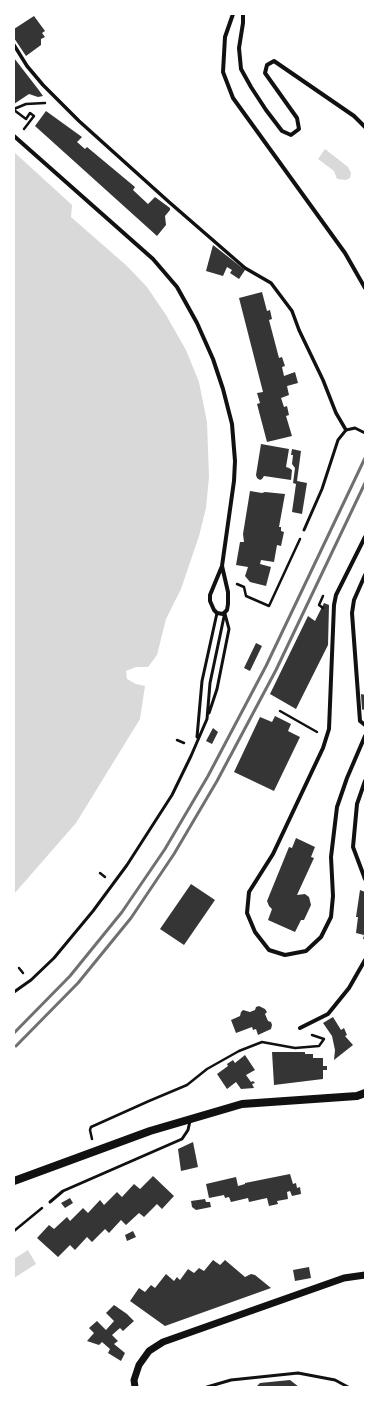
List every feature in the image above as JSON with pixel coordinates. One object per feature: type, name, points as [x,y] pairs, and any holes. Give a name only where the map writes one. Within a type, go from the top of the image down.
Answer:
[{"type":"main road","points":[[14,1181],[150,1131],[242,1104],[357,1096],[365,1093]]},
{"type":"street","points":[[233,14],[225,37],[223,72],[233,98],[345,253],[365,288]]},
{"type":"street","points":[[243,14],[239,48],[241,69],[251,87],[282,131],[291,135],[299,129],[297,118],[265,73],[266,65],[274,61],[354,116],[365,127]]},
{"type":"street","points":[[14,45],[27,66],[43,85],[79,121],[245,268],[271,283],[292,311],[336,413],[346,430]]},
{"type":"street","points":[[15,138],[153,259],[177,287],[197,323],[213,359],[232,424],[235,468],[222,566],[210,595],[212,607],[217,614],[223,614],[227,610],[228,604],[228,592],[222,566]]},
{"type":"street","points":[[365,536],[336,595],[334,605],[329,729],[327,737],[273,854],[250,892],[247,913],[255,932],[269,950],[285,955],[306,951],[322,937],[331,917],[333,896],[331,857],[337,807],[365,736]]},
{"type":"street","points":[[365,575],[354,600],[352,613],[360,721],[365,725]]},
{"type":"street","points":[[365,781],[357,804],[353,847],[365,879]]},
{"type":"street","points":[[300,1028],[328,1014],[349,988],[365,960]]},
{"type":"street","points":[[135,1387],[134,1380],[140,1365],[149,1352],[163,1342],[344,1278],[365,1276]]},
{"type":"lane","points":[[304,530],[322,489],[338,440],[346,430],[355,428],[365,433]]},
{"type":"lane","points":[[207,719],[210,683],[225,612]]},
{"type":"lane","points":[[14,992],[30,980],[54,958],[111,889],[172,795],[207,719],[217,689],[229,629],[225,612]]},
{"type":"lane","points":[[197,739],[202,681],[217,614]]},
{"type":"lane","points":[[50,1202],[63,1191],[182,1139],[188,1130],[190,1119]]},
{"type":"lane","points":[[207,1387],[231,1380],[298,1373],[335,1380],[348,1387]]},
{"type":"path","points":[[15,138],[34,116],[30,113],[26,119],[14,109],[26,104],[45,103],[49,105]]},
{"type":"path","points":[[269,606],[304,530]]},
{"type":"path","points":[[318,606],[322,607]]},
{"type":"path","points":[[280,712],[327,737]]},
{"type":"path","points":[[177,740],[184,743]]},
{"type":"path","points":[[100,873],[107,878]]},
{"type":"path","points":[[19,968],[23,973]]},
{"type":"path","points":[[95,1125],[149,1100],[187,1085],[207,1069],[239,1051],[262,1042],[295,1048],[319,1046],[324,1039],[307,1034],[300,1028]]},
{"type":"path","points":[[14,1231],[50,1202]]},
{"type":"shaded area","points":[[325,149],[348,167],[351,173],[350,178],[346,180],[337,179],[334,171],[318,159]]},
{"type":"shaded area","points":[[14,152],[72,205],[71,217],[127,266],[147,287],[166,315],[186,350],[199,382],[207,422],[209,477],[206,508],[199,536],[181,589],[166,619],[157,655],[148,667],[136,667],[126,671],[127,679],[136,684],[145,686],[140,719],[76,823],[14,894]]},
{"type":"shaded area","points":[[28,1250],[36,1264],[14,1278],[14,1259]]},
{"type":"building","points":[[34,16],[45,31],[42,33],[45,37],[41,39],[41,45],[26,56],[14,38],[14,29]]},
{"type":"building","points":[[14,58],[43,96],[38,97],[29,94],[14,104]]},
{"type":"building","points":[[46,111],[82,137],[77,142],[85,149],[87,147],[135,187],[133,190],[148,204],[155,197],[170,208],[165,216],[166,225],[157,236],[35,126]]},
{"type":"building","points":[[213,245],[245,270],[239,279],[230,273],[232,270],[227,267],[223,276],[206,271]]},
{"type":"building","points":[[262,292],[267,311],[270,310],[272,319],[269,320],[279,358],[282,357],[285,366],[282,367],[284,376],[295,372],[298,383],[287,386],[289,395],[281,398],[284,407],[287,406],[289,415],[286,416],[292,436],[267,442],[257,404],[260,403],[257,393],[263,392],[239,298]]},
{"type":"building","points":[[261,444],[289,449],[286,467],[292,470],[291,480],[264,476],[260,480],[257,478],[256,475]]},
{"type":"building","points":[[292,449],[301,451],[297,481],[307,483],[302,514],[292,512],[296,484],[293,483],[295,468],[292,464]]},
{"type":"building","points":[[250,491],[285,494],[279,527],[281,527],[281,531],[284,532],[281,546],[277,545],[274,562],[261,560],[260,564],[271,567],[266,586],[250,582],[245,576],[248,567],[236,565],[240,542],[244,542],[243,534]]},
{"type":"building","points":[[324,603],[329,605],[328,645],[296,709],[270,694],[308,616],[315,621]]},
{"type":"building","points":[[256,643],[262,646],[250,671],[244,668]]},
{"type":"building","points":[[361,694],[365,695],[365,709],[363,710],[362,709]]},
{"type":"building","points":[[275,716],[291,724],[288,731],[300,737],[274,791],[234,772],[260,717],[272,722]]},
{"type":"building","points":[[213,728],[218,732],[212,744],[206,741]]},
{"type":"building","points":[[296,838],[315,847],[311,857],[314,858],[297,895],[305,894],[309,897],[311,905],[304,920],[301,920],[295,932],[268,920],[272,909],[267,901],[289,847],[292,848]]},
{"type":"building","points":[[191,884],[215,900],[184,945],[160,929]]},
{"type":"building","points":[[360,890],[365,892],[365,939],[363,939],[364,935],[356,933],[358,917],[356,917]]},
{"type":"building","points":[[259,1006],[267,1012],[265,1014],[268,1021],[271,1022],[271,1029],[258,1035],[256,1029],[253,1030],[252,1027],[236,1033],[231,1020],[240,1016],[243,1010],[250,1012]]},
{"type":"building","points":[[333,1017],[341,1030],[344,1028],[347,1035],[345,1036],[353,1045],[334,1060],[335,1050],[332,1036],[323,1023]]},
{"type":"building","points":[[272,1052],[305,1052],[305,1054],[313,1054],[313,1058],[323,1058],[323,1066],[327,1066],[327,1070],[323,1070],[323,1079],[274,1085]]},
{"type":"building","points":[[245,1055],[255,1070],[246,1075],[251,1082],[253,1081],[255,1083],[252,1084],[254,1088],[241,1089],[236,1082],[227,1089],[217,1074],[228,1066],[227,1064],[233,1060],[235,1063]]},
{"type":"building","points":[[193,1142],[198,1167],[181,1171],[178,1149]]},
{"type":"building","points":[[290,1174],[293,1184],[296,1183],[297,1188],[300,1187],[301,1194],[292,1196],[290,1191],[287,1192],[288,1199],[277,1201],[278,1204],[269,1206],[267,1198],[249,1202],[248,1198],[231,1202],[229,1197],[225,1198],[224,1195],[209,1198],[206,1184],[236,1177],[238,1186],[245,1183]]},
{"type":"building","points":[[153,1176],[174,1196],[162,1209],[157,1204],[144,1217],[139,1213],[126,1225],[121,1220],[109,1233],[105,1229],[92,1242],[87,1237],[75,1250],[70,1245],[58,1257],[37,1238],[49,1225],[54,1229],[67,1217],[70,1221],[83,1208],[88,1213],[100,1200],[104,1205],[117,1192],[122,1197],[134,1184],[140,1189]]},
{"type":"building","points":[[70,1198],[73,1203],[65,1208],[61,1203]]},
{"type":"building","points":[[205,1199],[206,1202],[210,1202],[211,1207],[196,1210],[192,1207],[191,1201]]},
{"type":"building","points":[[133,1231],[136,1237],[127,1241],[125,1235]]},
{"type":"building","points":[[213,1260],[220,1265],[225,1260],[245,1277],[251,1274],[255,1275],[271,1288],[165,1326],[130,1301],[139,1288],[145,1292],[151,1285],[155,1288],[166,1274],[174,1281],[177,1277],[180,1280],[188,1269],[194,1273],[199,1268],[204,1271]]},
{"type":"building","points":[[309,1267],[311,1278],[295,1281],[293,1270]]},
{"type":"building","points":[[114,1305],[134,1321],[123,1331],[120,1328],[112,1335],[118,1341],[114,1344],[125,1353],[121,1361],[108,1353],[110,1349],[102,1342],[99,1345],[87,1341],[94,1333],[89,1328],[97,1321],[106,1330],[114,1321],[106,1313]]},
{"type":"building","points":[[290,1380],[299,1387],[256,1387],[260,1383]]},
{"type":"railway","points":[[14,1033],[70,976],[122,912],[165,849],[208,776],[266,666],[365,458]]},
{"type":"railway","points":[[16,1046],[78,983],[131,918],[174,854],[217,781],[276,670],[365,483]]}]
